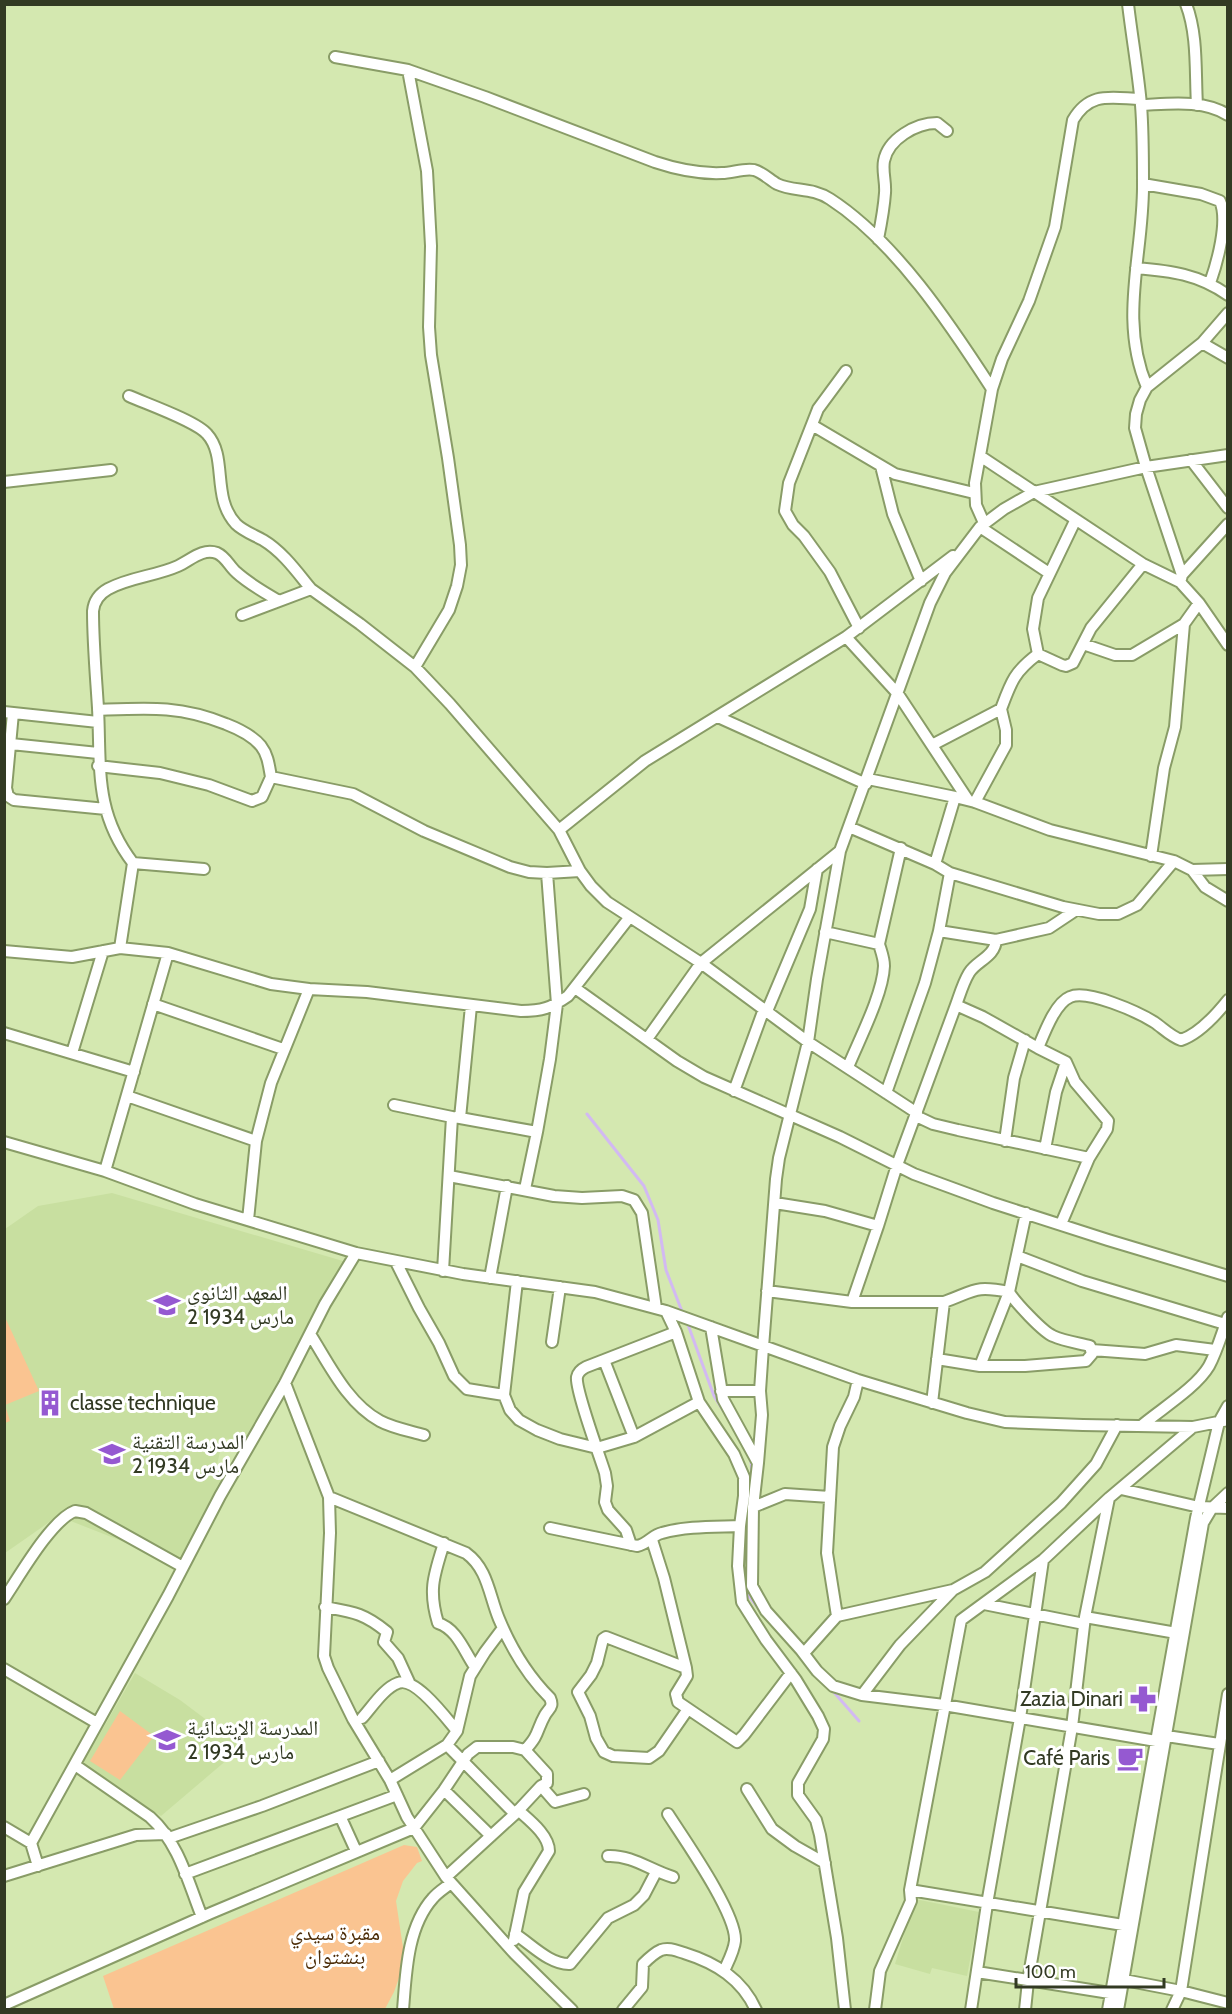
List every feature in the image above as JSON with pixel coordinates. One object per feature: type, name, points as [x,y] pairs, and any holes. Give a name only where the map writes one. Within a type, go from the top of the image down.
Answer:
[{"type":"street","points":[[1128,4],[1141,102],[1143,184],[1142,228],[1132,304],[1134,341],[1140,369],[1147,387]]},
{"type":"street","points":[[1186,4],[1191,17],[1194,39],[1197,105]]},
{"type":"street","points":[[335,57],[408,70],[662,165],[721,174],[755,170],[777,184],[813,191],[829,198],[878,239],[947,321],[992,389]]},
{"type":"street","points":[[408,70],[427,171],[431,246],[430,355],[448,458],[461,566],[458,586],[449,610],[415,667]]},
{"type":"street","points":[[1049,573],[982,525],[974,494],[992,389],[1002,359],[1029,301],[1055,227],[1073,120],[1082,107],[1096,98],[1197,105],[1222,111],[1227,115]]},
{"type":"street","points":[[878,239],[885,196],[884,160],[890,147],[899,138],[922,125],[937,123],[947,131]]},
{"type":"street","points":[[1143,184],[1201,194],[1220,201],[1222,213],[1220,249],[1210,283]]},
{"type":"street","points":[[1136,268],[1175,272],[1210,283],[1227,295]]},
{"type":"street","points":[[1227,314],[1202,343],[1147,387],[1140,399],[1135,428],[1181,578],[1227,645]]},
{"type":"street","points":[[1202,343],[1227,358]]},
{"type":"street","points":[[846,371],[823,402],[812,425],[789,483],[785,511],[793,525],[804,536],[830,572],[860,628]]},
{"type":"street","points":[[129,396],[174,415],[208,435],[216,449],[220,487],[229,513],[237,525],[265,541],[282,555],[311,589],[415,667],[498,758],[559,830],[580,871],[607,902],[701,963],[808,1042],[933,1124],[1089,1158]]},
{"type":"street","points":[[812,425],[881,466],[909,478],[974,494]]},
{"type":"street","points":[[1219,1744],[1072,1727],[944,1705],[862,1695],[833,1686],[817,1671],[766,1611],[752,1586],[753,1507],[762,1415],[760,1390],[779,1158],[808,1042],[840,851],[930,603],[945,573],[982,525],[1034,492],[1146,467],[1227,455]]},
{"type":"street","points":[[980,456],[1143,564],[1181,578]]},
{"type":"street","points":[[1191,460],[1227,508]]},
{"type":"street","points":[[881,466],[893,514],[921,581]]},
{"type":"street","points":[[4,482],[111,470]]},
{"type":"street","points":[[1038,654],[1033,629],[1034,614],[1049,573],[1075,520]]},
{"type":"street","points":[[1181,578],[1227,524]]},
{"type":"street","points":[[559,830],[645,761],[846,638],[963,548]]},
{"type":"street","points":[[204,869],[134,863],[121,847],[106,808],[98,766],[94,603],[107,589],[172,568],[199,554],[214,552],[224,557],[235,572],[279,601]]},
{"type":"street","points":[[1038,654],[1066,666],[1073,663],[1103,611],[1143,564]]},
{"type":"street","points":[[242,615],[311,589]]},
{"type":"street","points":[[1083,644],[1115,655],[1132,655],[1184,624],[1199,603]]},
{"type":"street","points":[[1152,856],[1164,768],[1175,727],[1184,624]]},
{"type":"street","points":[[846,638],[898,694],[971,801]]},
{"type":"street","points":[[971,801],[1005,744],[1006,730],[1001,709],[1013,679],[1022,667],[1038,654]]},
{"type":"street","points":[[98,710],[147,708],[182,710],[214,719],[242,730],[261,746],[266,755],[271,777],[262,797],[252,801],[209,785],[160,773],[98,766]]},
{"type":"street","points":[[932,745],[1001,709]]},
{"type":"street","points":[[98,722],[9,713],[11,744],[6,788],[11,798],[106,808]]},
{"type":"street","points":[[718,717],[867,781],[955,796],[1050,830],[1174,861],[1192,870],[1205,887],[1227,902]]},
{"type":"street","points":[[11,744],[98,753]]},
{"type":"street","points":[[271,777],[353,794],[424,831],[490,860],[529,872],[580,871]]},
{"type":"street","points":[[935,864],[955,796]]},
{"type":"street","points":[[849,827],[901,848],[950,873],[1076,910],[1099,914],[1118,914],[1137,905],[1174,861]]},
{"type":"street","points":[[848,1067],[879,989],[884,969],[879,944],[901,848]]},
{"type":"street","points":[[647,1039],[701,963],[840,851]]},
{"type":"street","points":[[120,948],[134,863]]},
{"type":"street","points":[[1192,870],[1227,868]]},
{"type":"street","points":[[734,1091],[810,909],[817,869]]},
{"type":"street","points":[[525,1189],[550,1059],[557,1004],[547,873]]},
{"type":"street","points":[[886,1093],[925,983],[939,931],[950,873]]},
{"type":"street","points":[[939,931],[996,940],[1049,928],[1076,910]]},
{"type":"street","points":[[4,951],[72,957],[120,948],[168,953],[248,978],[290,987],[367,992],[471,1006],[541,1011],[557,1004],[575,988],[629,918]]},
{"type":"street","points":[[825,932],[879,944]]},
{"type":"street","points":[[852,1302],[897,1165],[956,1005],[970,971],[974,966],[983,962],[994,948],[996,940]]},
{"type":"street","points":[[72,1053],[103,951]]},
{"type":"street","points":[[105,1171],[168,953]]},
{"type":"street","points":[[575,988],[704,1077],[791,1114],[932,1182],[1108,1240],[1227,1276]]},
{"type":"street","points":[[248,1220],[256,1141],[271,1083],[309,989]]},
{"type":"street","points":[[1038,1048],[1046,1028],[1062,1004],[1076,995],[1130,1008],[1181,1040],[1223,1014],[1227,1000]]},
{"type":"street","points":[[153,1004],[283,1049]]},
{"type":"street","points":[[956,1005],[1066,1062],[1075,1082],[1108,1121],[1107,1130],[1089,1158],[1061,1224]]},
{"type":"street","points":[[442,1271],[449,1176],[471,1006]]},
{"type":"street","points":[[4,1033],[134,1072]]},
{"type":"street","points":[[1005,1141],[1014,1078],[1025,1040]]},
{"type":"street","points":[[1045,1149],[1056,1092],[1066,1062]]},
{"type":"street","points":[[127,1096],[256,1141]]},
{"type":"street","points":[[394,1105],[537,1132]]},
{"type":"street","points":[[4,1142],[105,1171],[195,1204],[356,1253],[442,1271],[595,1292],[666,1311],[858,1380],[1005,1422],[1193,1427],[1223,1421]]},
{"type":"street","points":[[449,1176],[554,1196],[582,1198],[622,1196],[634,1200],[642,1213],[666,1311],[676,1332],[699,1402],[734,1454],[744,1478],[738,1566],[742,1602],[766,1640],[791,1673],[824,1729],[823,1739],[798,1783],[798,1796],[816,1820],[837,1938],[845,2010]]},
{"type":"street","points":[[490,1278],[507,1186]]},
{"type":"street","points":[[775,1203],[825,1211],[878,1226]]},
{"type":"street","points":[[980,1366],[1009,1292],[1026,1213]]},
{"type":"street","points":[[31,1843],[356,1253]]},
{"type":"street","points":[[1017,1256],[1082,1281],[1226,1321],[1209,1366],[1145,1426]]},
{"type":"street","points":[[396,1262],[454,1376],[468,1389],[504,1395]]},
{"type":"street","points":[[517,1281],[504,1395],[510,1410],[519,1420],[560,1439],[597,1448],[634,1437],[699,1402]]},
{"type":"street","points":[[552,1342],[560,1287]]},
{"type":"street","points":[[767,1291],[852,1302],[944,1302],[977,1289],[987,1288],[1009,1292],[1015,1302],[1049,1335],[1090,1346],[1092,1350],[1144,1354],[1176,1345],[1215,1350]]},
{"type":"street","points":[[932,1403],[944,1302]]},
{"type":"street","points":[[708,1326],[723,1399],[758,1463]]},
{"type":"street","points":[[631,1545],[626,1530],[608,1510],[605,1502],[607,1486],[605,1473],[579,1392],[577,1377],[586,1367],[676,1332]]},
{"type":"street","points":[[310,1334],[349,1394],[370,1415],[382,1422],[424,1436]]},
{"type":"street","points":[[937,1359],[980,1366],[1025,1366],[1086,1361],[1092,1350]]},
{"type":"street","points":[[604,1360],[634,1437]]},
{"type":"street","points":[[837,1616],[827,1552],[833,1447],[840,1425],[854,1397],[858,1380]]},
{"type":"street","points":[[285,1383],[329,1497],[330,1533],[324,1656],[328,1668],[353,1719],[390,1780],[414,1828],[448,1880],[511,1950],[572,2010]]},
{"type":"street","points":[[721,1390],[760,1390]]},
{"type":"street","points":[[1180,1634],[1199,1507],[1227,1406]]},
{"type":"street","points":[[804,1653],[837,1616],[953,1590],[985,1572],[1061,1503],[1096,1464],[1117,1425]]},
{"type":"street","points":[[875,2010],[880,1971],[911,1901],[910,1890],[960,1620],[1043,1560],[1109,1498],[1193,1427]]},
{"type":"street","points":[[1121,1489],[1199,1507],[1227,1508]]},
{"type":"street","points":[[1108,2010],[1116,1994],[1119,1979],[1180,1634],[1203,1523],[1212,1508],[1227,1493]]},
{"type":"street","points":[[753,1507],[785,1494],[830,1497]]},
{"type":"street","points":[[329,1497],[466,1553],[482,1568],[503,1628],[526,1672],[552,1703],[536,1738],[525,1750]]},
{"type":"street","points":[[1025,2010],[1072,1727],[1084,1620],[1109,1498]]},
{"type":"street","points":[[4,1599],[38,1548],[61,1520],[75,1511],[86,1513],[183,1567]]},
{"type":"street","points":[[550,1528],[631,1545],[645,1545],[662,1533],[699,1527],[740,1526]]},
{"type":"street","points":[[652,1540],[664,1578],[686,1668],[687,1676],[676,1698],[688,1709],[737,1742],[791,1673]]},
{"type":"street","points":[[444,1543],[434,1573],[431,1594],[434,1609],[438,1623],[446,1625],[455,1633],[475,1667]]},
{"type":"street","points":[[971,2010],[1020,1718],[1043,1560]]},
{"type":"street","points":[[862,1695],[900,1646],[953,1590]]},
{"type":"street","points":[[984,1604],[1036,1615],[1180,1634]]},
{"type":"street","points":[[325,1607],[357,1613],[372,1619],[387,1632],[384,1642],[398,1658],[409,1682]]},
{"type":"street","points":[[390,1780],[447,1745],[457,1731],[470,1676],[503,1628]]},
{"type":"street","points":[[686,1668],[606,1637],[603,1638],[597,1663],[591,1675],[578,1692],[590,1716],[596,1738],[604,1752],[613,1756],[649,1758],[658,1751],[688,1709]]},
{"type":"street","points":[[4,1669],[98,1723]]},
{"type":"street","points":[[362,1718],[391,1687],[401,1681],[409,1682],[419,1689],[457,1731]]},
{"type":"street","points":[[1172,2010],[1181,1991],[1227,1694]]},
{"type":"street","points":[[447,1745],[516,1812],[539,1831],[549,1846],[549,1851],[524,1892],[511,1950]]},
{"type":"street","points":[[4,2005],[202,1917],[414,1828],[444,1790],[471,1749],[513,1747],[525,1750],[547,1774],[547,1783],[541,1786],[448,1880],[423,1912],[412,1939],[403,2010]]},
{"type":"street","points":[[4,1876],[136,1835],[168,1836],[262,1806],[379,1761]]},
{"type":"street","points":[[75,1765],[150,1817],[168,1836],[202,1917]]},
{"type":"street","points":[[541,1786],[558,1803],[584,1794]]},
{"type":"street","points":[[747,1789],[756,1807],[772,1829],[795,1846],[825,1863]]},
{"type":"street","points":[[444,1790],[491,1836]]},
{"type":"street","points":[[185,1874],[341,1818],[397,1795]]},
{"type":"street","points":[[668,1814],[726,1908],[734,1926],[735,1941],[724,1971]]},
{"type":"street","points":[[341,1818],[356,1851]]},
{"type":"street","points":[[4,1827],[31,1843],[38,1866]]},
{"type":"street","points":[[608,1856],[620,1855],[656,1872],[673,1877]]},
{"type":"street","points":[[515,1934],[552,1960],[570,1964],[608,1918],[634,1905],[644,1894],[656,1872]]},
{"type":"street","points":[[910,1890],[1040,1913],[1127,1925]]},
{"type":"street","points":[[623,2010],[642,1988],[643,1964],[653,1954],[663,1949],[705,1959],[724,1971],[740,1983],[756,2010]]},
{"type":"street","points":[[977,1972],[1116,1994]]},
{"type":"street","points":[[1119,1979],[1227,2003]]},
{"type":"street","points":[[1116,1994],[1118,2010]]},
{"type":"shaded area","name":"المعهد الثانوي 2 مارس 1934","points":[[112,1193],[353,1264],[254,1438],[223,1439],[216,1469],[230,1479],[180,1564],[58,1516],[5,1553],[5,1229],[38,1206]]},
{"type":"shaded area","name":"المدرسة الإبتدائية 2 مارس 1934","points":[[135,1673],[180,1700],[220,1730],[239,1732],[235,1748],[228,1759],[161,1816],[83,1763]]},
{"type":"shaded area","points":[[915,1899],[979,1912],[967,1976],[932,1968],[930,1974],[895,1964]]},
{"type":"green space","points":[[4,1315],[39,1391],[5,1405],[10,1421],[5,1423]]},
{"type":"green space","points":[[120,1711],[154,1736],[120,1780],[90,1761]]},
{"type":"green space","name":"مقبرة سيدي بنشتوان","points":[[404,1845],[417,1847],[422,1861],[417,1863],[403,1881],[396,1901],[405,1961],[385,2009],[114,2009],[103,1976]]},
{"type":"waterway","points":[[587,1114],[644,1186],[658,1220],[666,1270],[683,1314]]},
{"type":"waterway","points":[[687,1322],[714,1396],[728,1418]]},
{"type":"waterway","points":[[751,1460],[752,1475]]},
{"type":"waterway","points":[[748,1586],[749,1596],[759,1609]]},
{"type":"waterway","points":[[832,1690],[859,1721]]},
{"type":"place","name":"المعهد الثانوي 2 مارس 1934","points":[[167,1305]]},
{"type":"place","name":"classe technique","points":[[50,1403]]},
{"type":"place","name":"المدرسة التقنية 2 مارس 1934","points":[[112,1454]]},
{"type":"place","name":"Zazia Dinari","points":[[1143,1699]]},
{"type":"place","name":"المدرسة الإبتدائية 2 مارس 1934","points":[[167,1740]]},
{"type":"place","name":"Café Paris","points":[[1130,1758]]}]
